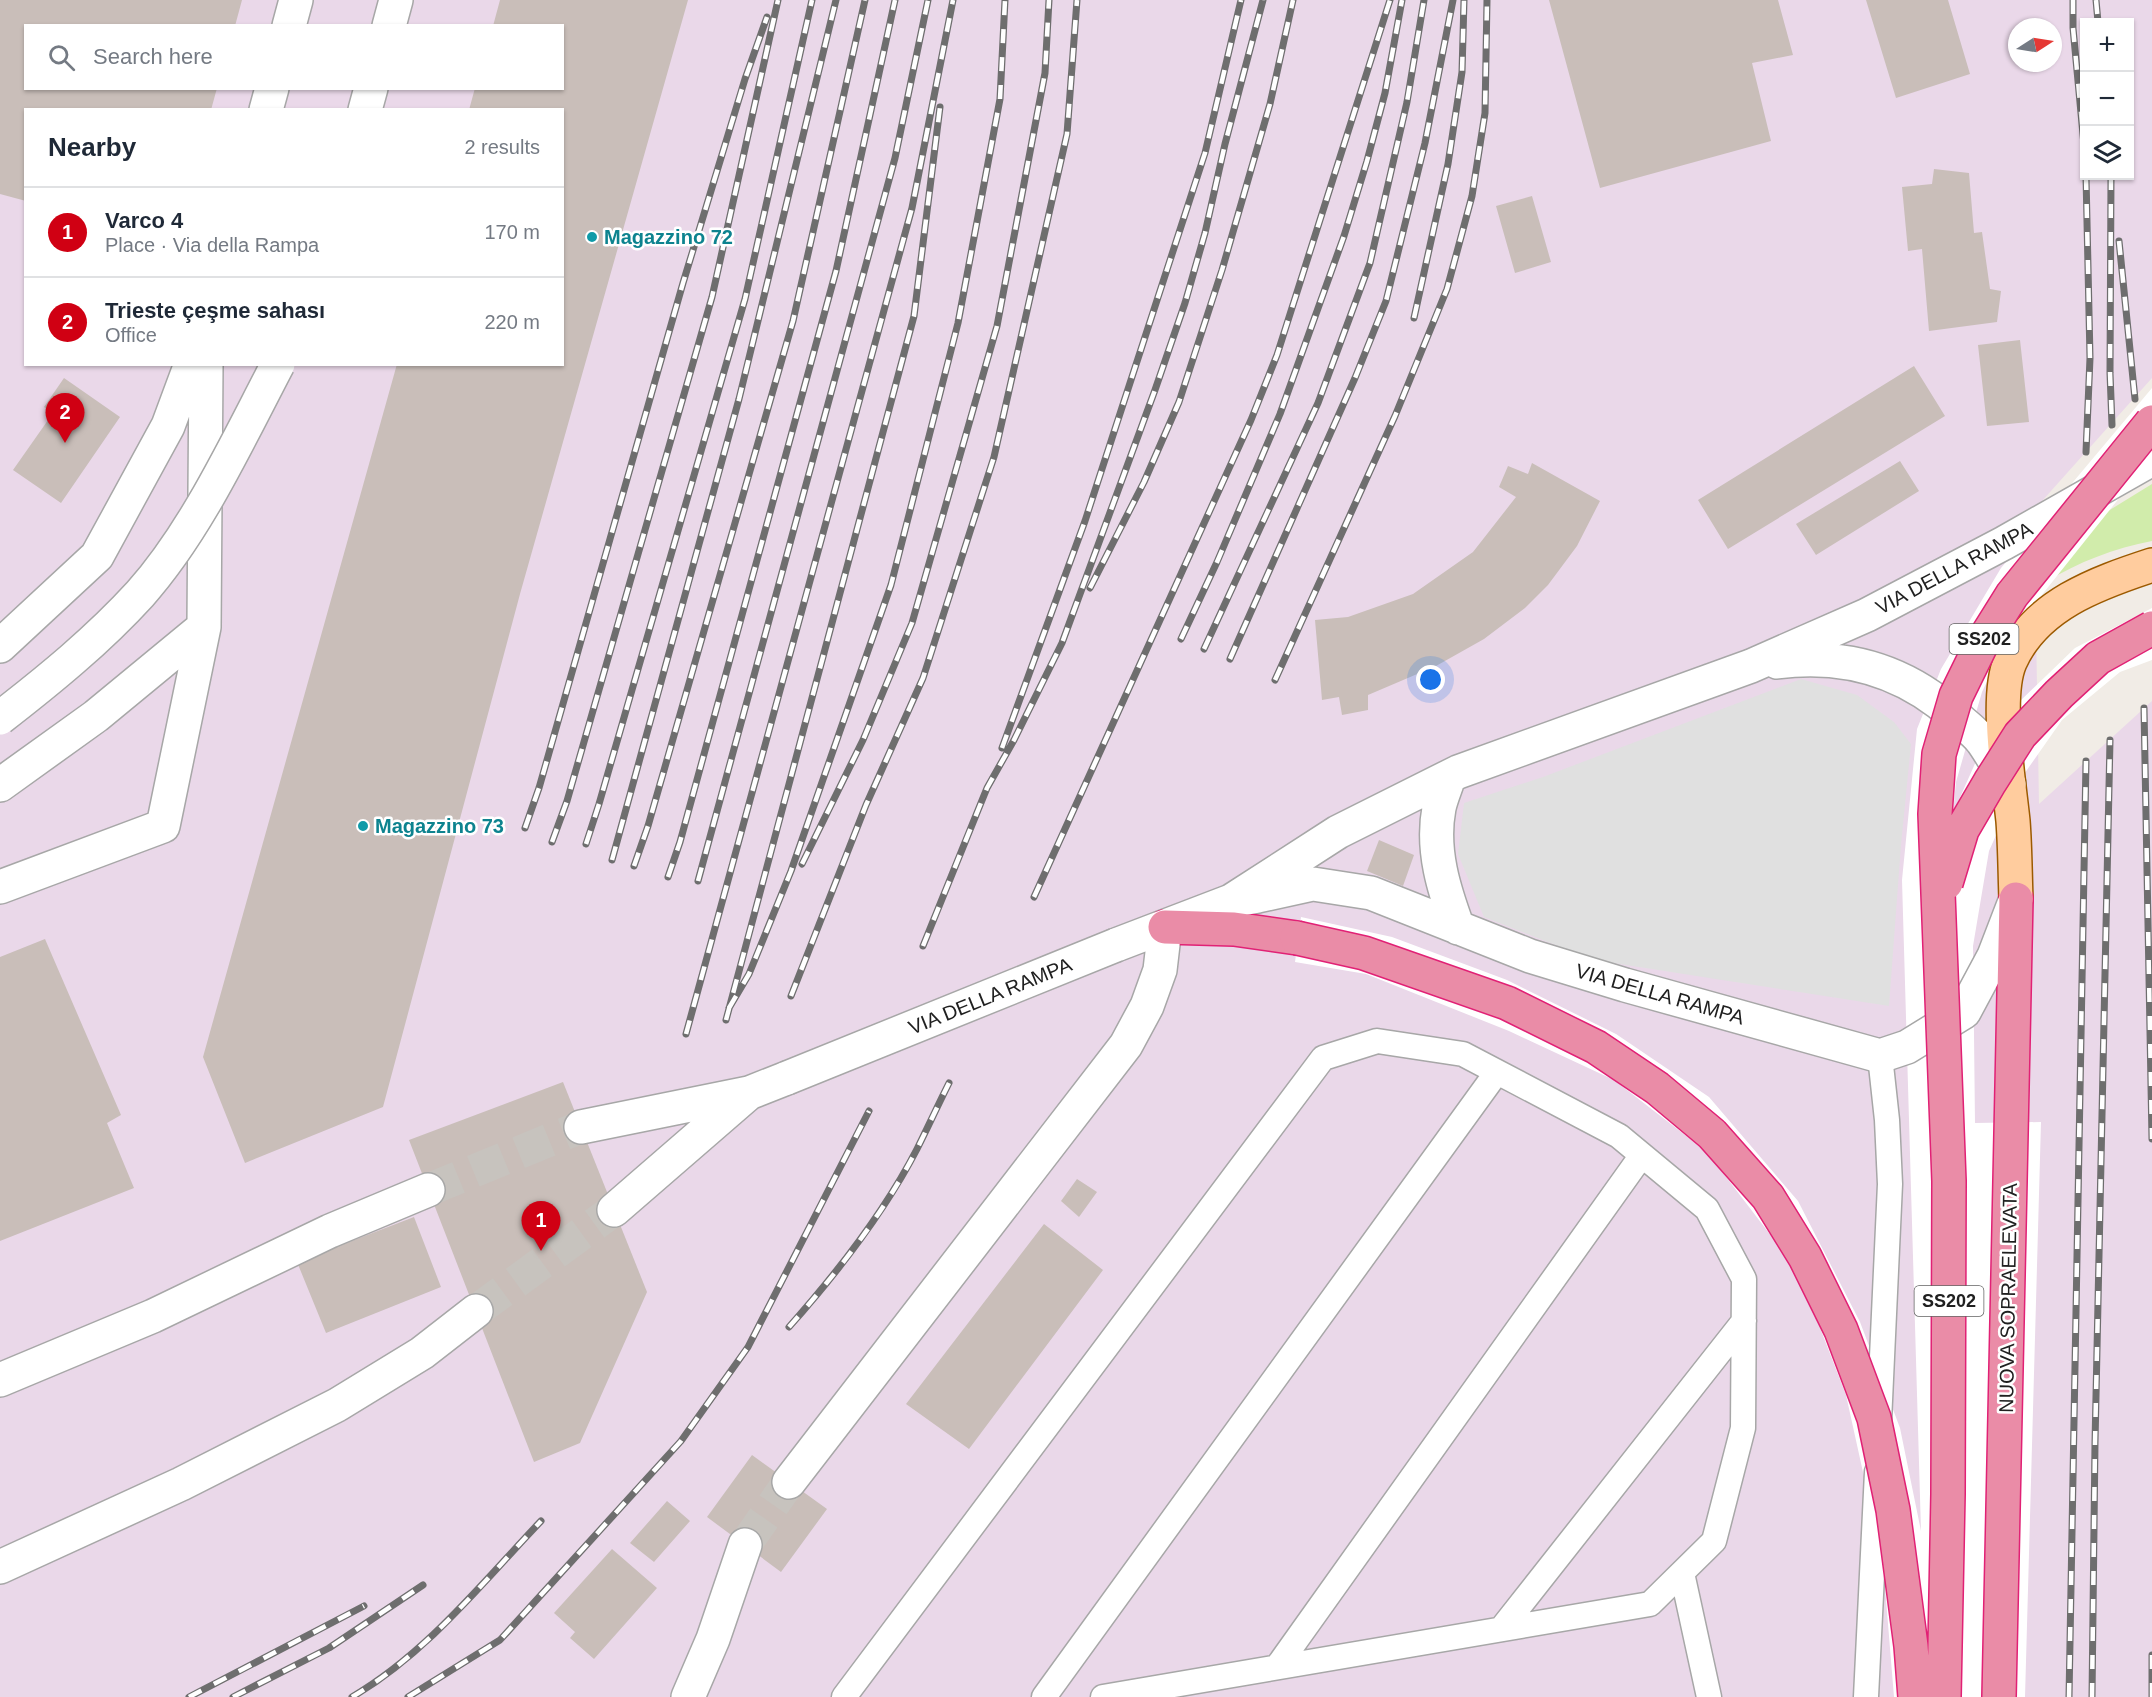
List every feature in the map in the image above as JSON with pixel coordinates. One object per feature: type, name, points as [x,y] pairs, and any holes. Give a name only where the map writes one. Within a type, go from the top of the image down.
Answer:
[{"type":"highway","name":"SS202","points":[[1944,1697],[1948,1494],[1949,1181],[1935,814],[1939,754],[1956,696],[1982,643],[2012,595],[2152,422]]},
{"type":"highway","name":"SS202","points":[[1940,905],[1962,830],[2020,735],[2098,658],[2152,628]]},
{"type":"highway","name":"NUOVA SOPRAELEVATA","points":[[1999,1697],[2016,899]]},
{"type":"highway","points":[[1165,927],[1234,929],[1297,938],[1364,952],[1507,1003],[1596,1047],[1657,1088],[1712,1134],[1768,1197],[1805,1257],[1841,1329],[1874,1418],[1893,1510],[1911,1646],[1915,1697]]},
{"type":"main road","name":"SS202","points":[[2016,899],[2004,731],[2004,693],[2009,664],[2021,642],[2050,611],[2098,584],[2152,565]]},
{"type":"street","points":[[290,24],[296,0]]},
{"type":"street","points":[[390,24],[396,0]]},
{"type":"street","points":[[267,108],[271,90]]},
{"type":"street","points":[[366,108],[370,90]]},
{"type":"street","points":[[0,646],[97,556],[168,426],[190,366]]},
{"type":"street","points":[[0,887],[163,826],[204,627],[206,366]]},
{"type":"street","points":[[0,718],[70,661],[141,593],[185,534],[231,454],[277,366]]},
{"type":"street","name":"VIA DELLA RAMPA","points":[[1231,902],[1338,832],[1449,777],[1751,666],[1867,615],[2004,543],[2152,459]]},
{"type":"street","points":[[0,785],[96,716],[204,627]]},
{"type":"street","name":"VIA DELLA RAMPA","points":[[1751,666],[1803,658],[1849,662],[1891,674],[1938,702],[1981,740],[2009,784]]},
{"type":"street","points":[[1449,777],[1439,809],[1437,853],[1443,887],[1458,928]]},
{"type":"street","name":"VIA DELLA RAMPA","points":[[581,1127],[749,1093],[1116,945],[1231,902],[1313,884],[1371,892],[1530,956],[1880,1056]]},
{"type":"street","points":[[1880,1056],[1907,1047],[1964,1012],[1994,956],[2016,899]]},
{"type":"street","points":[[789,1482],[1126,1045],[1147,1006],[1160,970],[1165,927]]},
{"type":"street","name":"VIA DELLA RAMPA","points":[[614,1210],[749,1093]]},
{"type":"street","points":[[0,1380],[153,1316],[330,1231],[429,1190]]},
{"type":"street","points":[[0,1567],[181,1484],[337,1405],[422,1353],[476,1311]]},
{"type":"street","points":[[688,1697],[713,1639],[745,1545]]},
{"type":"lane","points":[[844,1697],[1323,1058],[1377,1041],[1463,1054],[1619,1136],[1707,1209],[1744,1279],[1743,1428],[1714,1541],[1650,1604],[1103,1697]]},
{"type":"lane","points":[[1866,1697],[1890,1184],[1887,1120],[1880,1056]]},
{"type":"lane","points":[[1044,1697],[1497,1072]]},
{"type":"lane","points":[[1277,1667],[1642,1155]]},
{"type":"lane","points":[[1502,1628],[1744,1321]]},
{"type":"lane","points":[[1682,1573],[1709,1697]]},
{"type":"shaded area","points":[[0,0],[2152,0],[2152,378],[2034,510],[2039,804],[2152,701],[2152,1697],[0,1697]]},
{"type":"shaded area","points":[[1801,679],[1857,695],[1894,722],[1911,744],[1889,1006],[1594,960],[1484,917],[1458,854],[1464,803],[1543,777]]},
{"type":"green space","points":[[2152,484],[2152,541],[2097,557],[2046,582],[2100,516]]},
{"type":"pier","points":[[2152,388],[2152,457],[2009,636],[1982,692],[1956,782],[1953,813],[1990,730],[2075,648],[2152,608],[2152,660],[2120,672],[2062,720],[2022,777],[1989,851],[1973,946],[1975,1123],[2041,1122],[2025,1697],[1894,1697],[1883,1563],[1846,1395],[1798,1271],[1707,1152],[1614,1080],[1509,1031],[1366,974],[1295,962],[1301,917],[1392,937],[1507,980],[1616,1034],[1709,1097],[1798,1201],[1860,1322],[1900,1428],[1921,1531],[1902,880],[1917,729],[1941,669],[2001,568]]},
{"type":"building","points":[[0,0],[242,0],[236,24],[24,24],[24,90],[216,90],[212,108],[24,108],[24,200],[0,194]]},
{"type":"building","name":"Magazzino 73","points":[[500,0],[688,0],[520,594],[383,1107],[245,1163],[203,1057],[396,366],[564,366],[564,108],[470,108],[474,90],[564,90],[564,24],[494,24]]},
{"type":"building","points":[[1549,0],[1778,0],[1793,55],[1752,63],[1771,141],[1600,188]]},
{"type":"building","points":[[1866,0],[1948,0],[1970,74],[1896,98]]},
{"type":"building","points":[[1934,169],[1969,173],[1974,233],[1982,232],[1990,289],[2001,291],[1997,322],[1929,331],[1922,249],[1908,251],[1902,187],[1932,184]]},
{"type":"building","points":[[1532,196],[1551,262],[1515,273],[1496,206]]},
{"type":"building","points":[[2020,340],[2029,422],[1987,426],[1978,345]]},
{"type":"building","points":[[1914,366],[1945,416],[1728,549],[1698,500]]},
{"type":"building","points":[[64,378],[120,417],[61,503],[13,470],[53,413],[44,407]]},
{"type":"building","points":[[1900,461],[1919,491],[1816,555],[1796,524]]},
{"type":"building","points":[[1532,463],[1600,501],[1577,546],[1548,585],[1525,608],[1484,639],[1436,666],[1368,695],[1368,710],[1342,715],[1339,697],[1322,700],[1315,620],[1348,617],[1413,594],[1473,552],[1516,497],[1499,487],[1508,466],[1528,474]]},
{"type":"building","points":[[1379,840],[1414,855],[1403,886],[1367,871]]},
{"type":"building","points":[[45,939],[121,1115],[107,1123],[134,1188],[0,1241],[0,957]]},
{"type":"building","points":[[563,1082],[647,1292],[580,1443],[534,1462],[409,1140]]},
{"type":"building","points":[[1077,1179],[1097,1192],[1079,1217],[1061,1201]]},
{"type":"building","points":[[414,1217],[441,1287],[326,1333],[297,1262]]},
{"type":"building","points":[[1044,1224],[1103,1270],[969,1449],[906,1404]]},
{"type":"building","points":[[752,1455],[827,1509],[781,1572],[707,1517]]},
{"type":"building","points":[[667,1501],[690,1521],[654,1562],[630,1543]]},
{"type":"building","points":[[612,1549],[657,1588],[594,1659],[570,1638],[575,1632],[554,1613]]},
{"type":"tunnel","points":[[428,1190],[581,1127]]},
{"type":"tunnel","points":[[476,1311],[614,1210]]},
{"type":"tunnel","points":[[745,1545],[789,1482]]},
{"type":"railway","points":[[552,842],[567,801],[712,297],[778,0]]},
{"type":"railway","points":[[586,844],[745,299],[812,0]]},
{"type":"railway","points":[[612,860],[739,399],[836,0]]},
{"type":"railway","points":[[634,866],[648,826],[793,321],[865,0]]},
{"type":"railway","points":[[668,877],[680,842],[836,271],[895,0]]},
{"type":"railway","points":[[698,881],[895,158],[928,0]]},
{"type":"railway","points":[[686,1034],[912,208],[953,0]]},
{"type":"railway","points":[[729,1008],[749,974],[791,871],[891,585],[958,323],[1000,99],[1005,0]]},
{"type":"railway","points":[[802,864],[863,740],[912,623],[997,326],[1045,73],[1049,0]]},
{"type":"railway","points":[[791,996],[866,805],[923,678],[994,457],[1067,134],[1077,0]]},
{"type":"railway","points":[[1002,748],[1085,521],[1205,153],[1241,0]]},
{"type":"railway","points":[[923,946],[987,788],[1014,740],[1062,643],[1155,390],[1185,303],[1205,233],[1225,144],[1263,0]]},
{"type":"railway","points":[[1090,588],[1144,482],[1179,402],[1222,270],[1270,104],[1293,0]]},
{"type":"railway","points":[[1034,897],[1251,420],[1277,355],[1390,0]]},
{"type":"railway","points":[[1181,639],[1217,562],[1280,414],[1344,236],[1385,93],[1402,0]]},
{"type":"railway","points":[[1204,649],[1318,403],[1370,263],[1407,102],[1424,0]]},
{"type":"railway","points":[[1230,659],[1355,378],[1386,301],[1425,143],[1453,0]]},
{"type":"railway","points":[[1414,318],[1448,164],[1462,72],[1464,0]]},
{"type":"railway","points":[[1275,680],[1395,416],[1447,289],[1472,196],[1485,113],[1487,0]]},
{"type":"railway","points":[[2073,0],[2073,28],[2082,126]]},
{"type":"railway","points":[[2096,0],[2098,18]]},
{"type":"railway","points":[[525,828],[539,788],[683,283],[745,79],[767,17]]},
{"type":"railway","points":[[726,1020],[914,316],[940,107]]},
{"type":"railway","points":[[2086,180],[2090,358],[2086,452]]},
{"type":"railway","points":[[2111,180],[2112,425]]},
{"type":"railway","points":[[2119,241],[2135,399]]},
{"type":"railway","points":[[2144,708],[2152,1139]]},
{"type":"railway","points":[[2092,1697],[2110,740]]},
{"type":"railway","points":[[2069,1697],[2086,761]]},
{"type":"railway","points":[[789,1327],[842,1264],[875,1219],[904,1173],[949,1083]]},
{"type":"railway","points":[[408,1697],[500,1640],[681,1441],[748,1347],[869,1111]]},
{"type":"railway","points":[[352,1697],[405,1660],[429,1638],[541,1521]]},
{"type":"railway","points":[[233,1697],[329,1648],[423,1585]]},
{"type":"railway","points":[[189,1697],[364,1606]]},
{"type":"railway","points":[[2152,1655],[2152,1697]]},
{"type":"place","name":"Magazzino 72","points":[[592,237]]},
{"type":"place","name":"Trieste çeşme sahası","points":[[65,443]]},
{"type":"place","name":"Magazzino 73","points":[[363,826]]},
{"type":"place","name":"Varco 4","points":[[541,1251]]}]
